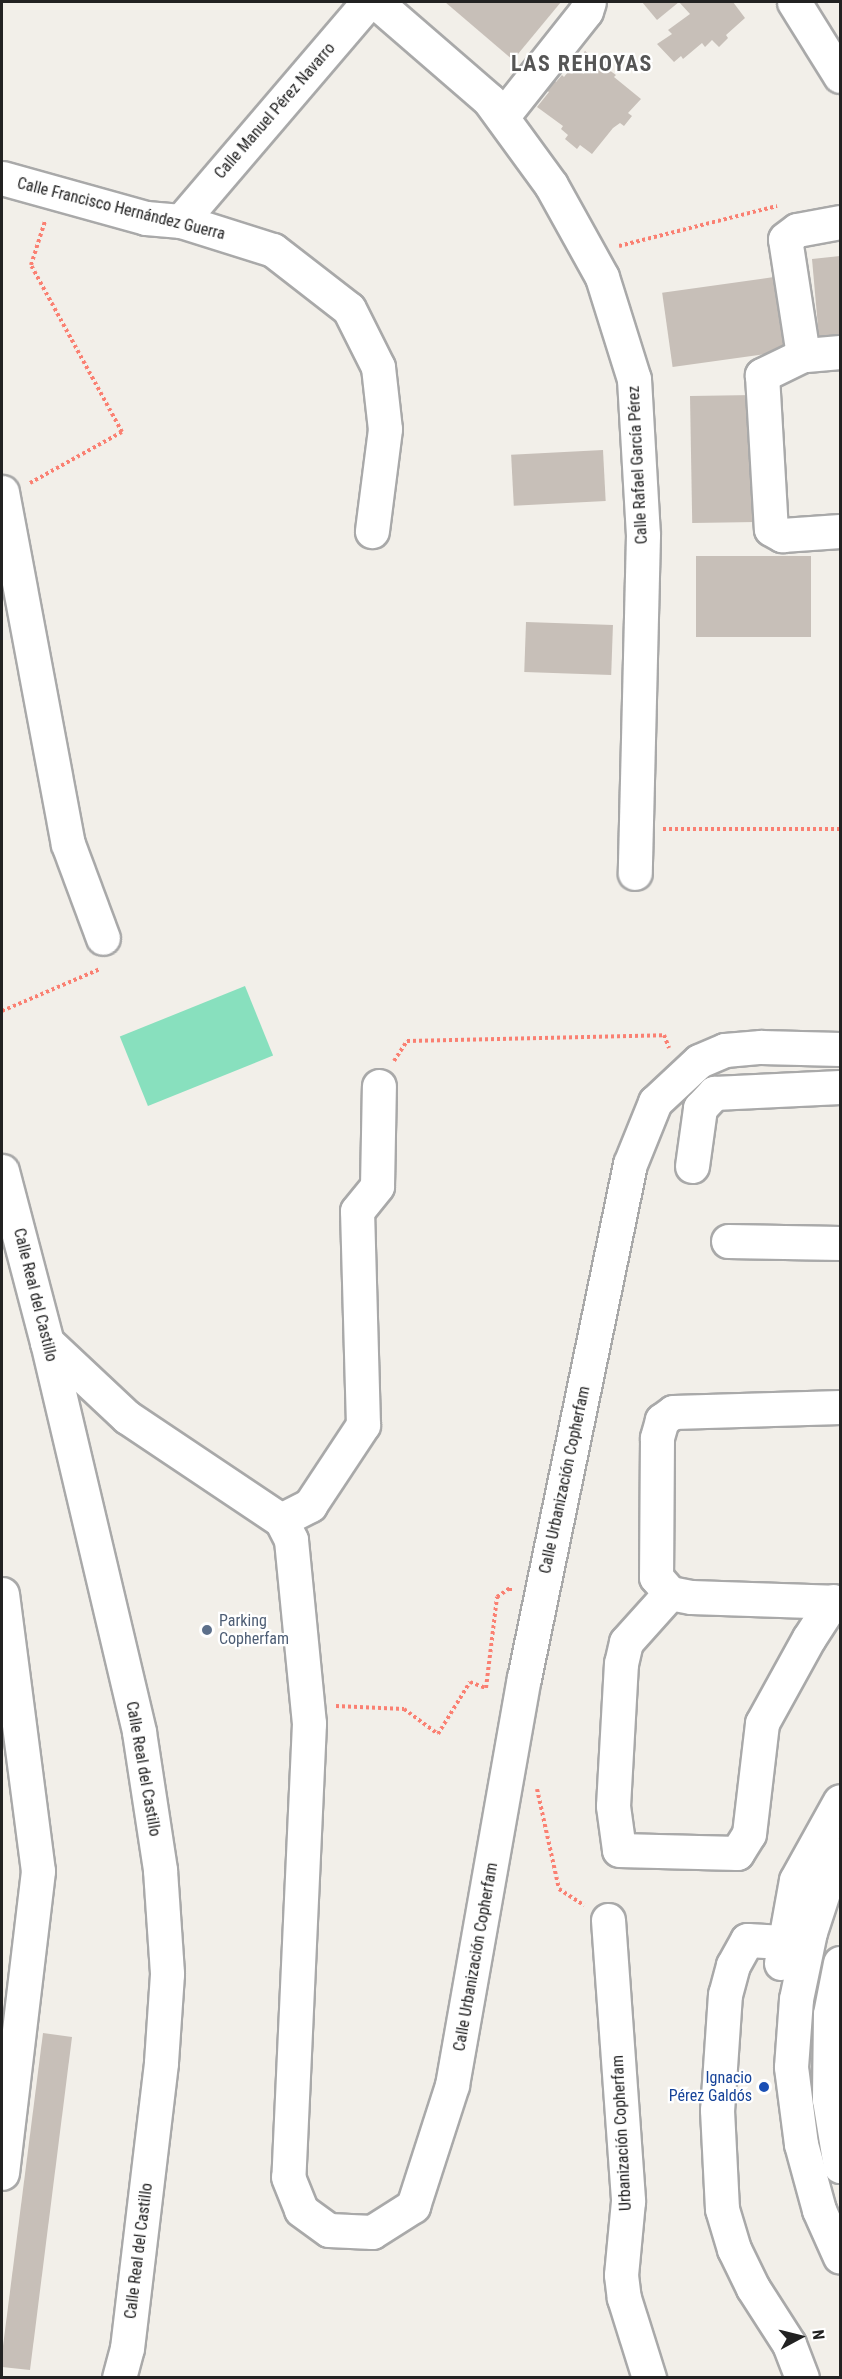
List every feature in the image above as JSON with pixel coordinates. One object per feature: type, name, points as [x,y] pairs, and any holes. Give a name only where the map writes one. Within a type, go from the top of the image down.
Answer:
[{"type":"street","name":"Calle Manuel Pérez Navarro","points":[[181,221],[368,2]]},
{"type":"street","name":"Calle Rafael García Pérez","points":[[376,2],[489,100],[551,185],[602,277],[634,380],[643,535],[635,873]]},
{"type":"street","points":[[502,117],[586,10],[589,2]]},
{"type":"street","points":[[794,2],[840,76]]},
{"type":"street","name":"Calle Francisco Hernández Guerra","points":[[2,178],[146,218],[181,221],[273,250],[349,309],[378,367],[386,429],[372,531]]},
{"type":"street","points":[[803,355],[785,239],[797,230],[840,222]]},
{"type":"street","points":[[840,352],[803,355],[762,375],[771,529],[782,535],[840,531]]},
{"type":"street","points":[[14,489],[68,844],[104,938]]},
{"type":"street","name":"Calle Urbanización Copherfam","points":[[281,1520],[291,1540],[309,1724],[288,2177],[301,2210],[329,2230],[372,2232],[413,2206],[452,2085],[524,1678],[630,1164],[655,1102],[679,1077],[699,1061],[725,1050],[761,1047],[840,1050]]},
{"type":"street","points":[[46,1342],[127,1417],[281,1520],[310,1505],[363,1425],[357,1211],[377,1186],[379,1086]]},
{"type":"street","points":[[692,1166],[700,1108],[714,1093],[840,1087]]},
{"type":"street","name":"Calle Real del Castillo","points":[[2,1171],[46,1342],[138,1732],[160,1870],[167,1974],[161,2063],[123,2363]]},
{"type":"street","points":[[728,1241],[840,1243]]},
{"type":"street","points":[[837,1602],[691,1597],[670,1593],[656,1577],[657,1438],[662,1420],[673,1412],[840,1407]]},
{"type":"street","points":[[670,1593],[626,1642],[621,1663],[614,1806],[619,1850],[737,1852],[749,1834],[762,1723],[809,1638],[837,1602]]},
{"type":"street","points":[[2,1594],[38,1871],[2,2173]]},
{"type":"street","points":[[801,2144],[776,2105],[775,2011],[784,1942],[796,1880],[840,1801]]},
{"type":"street","points":[[840,1854],[829,1874],[810,1932],[796,1999],[791,2067],[801,2144],[819,2210],[840,2257]]},
{"type":"street","name":"Urbanización Copherfam","points":[[608,1920],[628,2201],[621,2275],[624,2298],[649,2378]]},
{"type":"street","points":[[784,1942],[747,1940],[733,1965],[725,1994],[717,2110],[722,2209],[734,2248],[753,2288],[789,2344],[802,2378]]},
{"type":"street","points":[[840,1963],[830,2014],[829,2099],[840,2166]]},
{"type":"street","points":[[123,2363],[142,2378]]},
{"type":"path","points":[[609,248],[783,205]]},
{"type":"path","points":[[14,489],[122,432],[31,266],[45,220],[56,224]]},
{"type":"path","points":[[660,829],[840,829]]},
{"type":"path","points":[[2,1011],[113,963],[104,938]]},
{"type":"path","points":[[379,1086],[407,1041],[664,1035],[679,1077]]},
{"type":"path","points":[[332,1696],[335,1706],[404,1709],[438,1734],[470,1682],[486,1688],[497,1597],[510,1588],[510,1599]]},
{"type":"path","points":[[538,1779],[537,1790],[558,1889],[608,1920]]},
{"type":"green space","points":[[245,986],[273,1056],[148,1106],[120,1037]]},
{"type":"building","points":[[445,2],[561,2],[513,60]]},
{"type":"building","points":[[642,2],[679,2],[657,20]]},
{"type":"building","points":[[679,2],[733,2],[745,18],[726,35],[728,38],[719,47],[712,40],[705,47],[702,43],[683,59],[681,56],[674,62],[657,44],[672,34],[668,30],[690,14]]},
{"type":"building","points":[[585,51],[598,62],[602,58],[613,66],[609,70],[616,75],[614,77],[641,99],[628,113],[632,116],[624,126],[620,123],[613,128],[592,154],[580,145],[577,149],[565,139],[568,135],[561,129],[563,126],[537,107],[549,92],[544,89],[552,79],[556,82],[562,75],[564,77]]},
{"type":"building","points":[[840,256],[840,336],[819,338],[812,259]]},
{"type":"building","points":[[781,276],[791,350],[673,367],[662,293]]},
{"type":"building","points":[[754,395],[756,522],[692,523],[690,396]]},
{"type":"building","points":[[603,450],[606,501],[514,506],[511,455]]},
{"type":"building","points":[[696,556],[811,556],[811,637],[696,637]]},
{"type":"building","points":[[526,622],[613,625],[611,675],[524,672]]},
{"type":"building","points":[[43,2033],[72,2037],[30,2370],[2,2367],[2,2354]]},
{"type":"place","name":"Parking Copherfam","points":[[207,1630]]},
{"type":"place","name":"Ignacio Pérez Galdós","points":[[764,2087]]},
{"type":"district","name":"LAS REHOYAS","points":[[582,64]]}]
